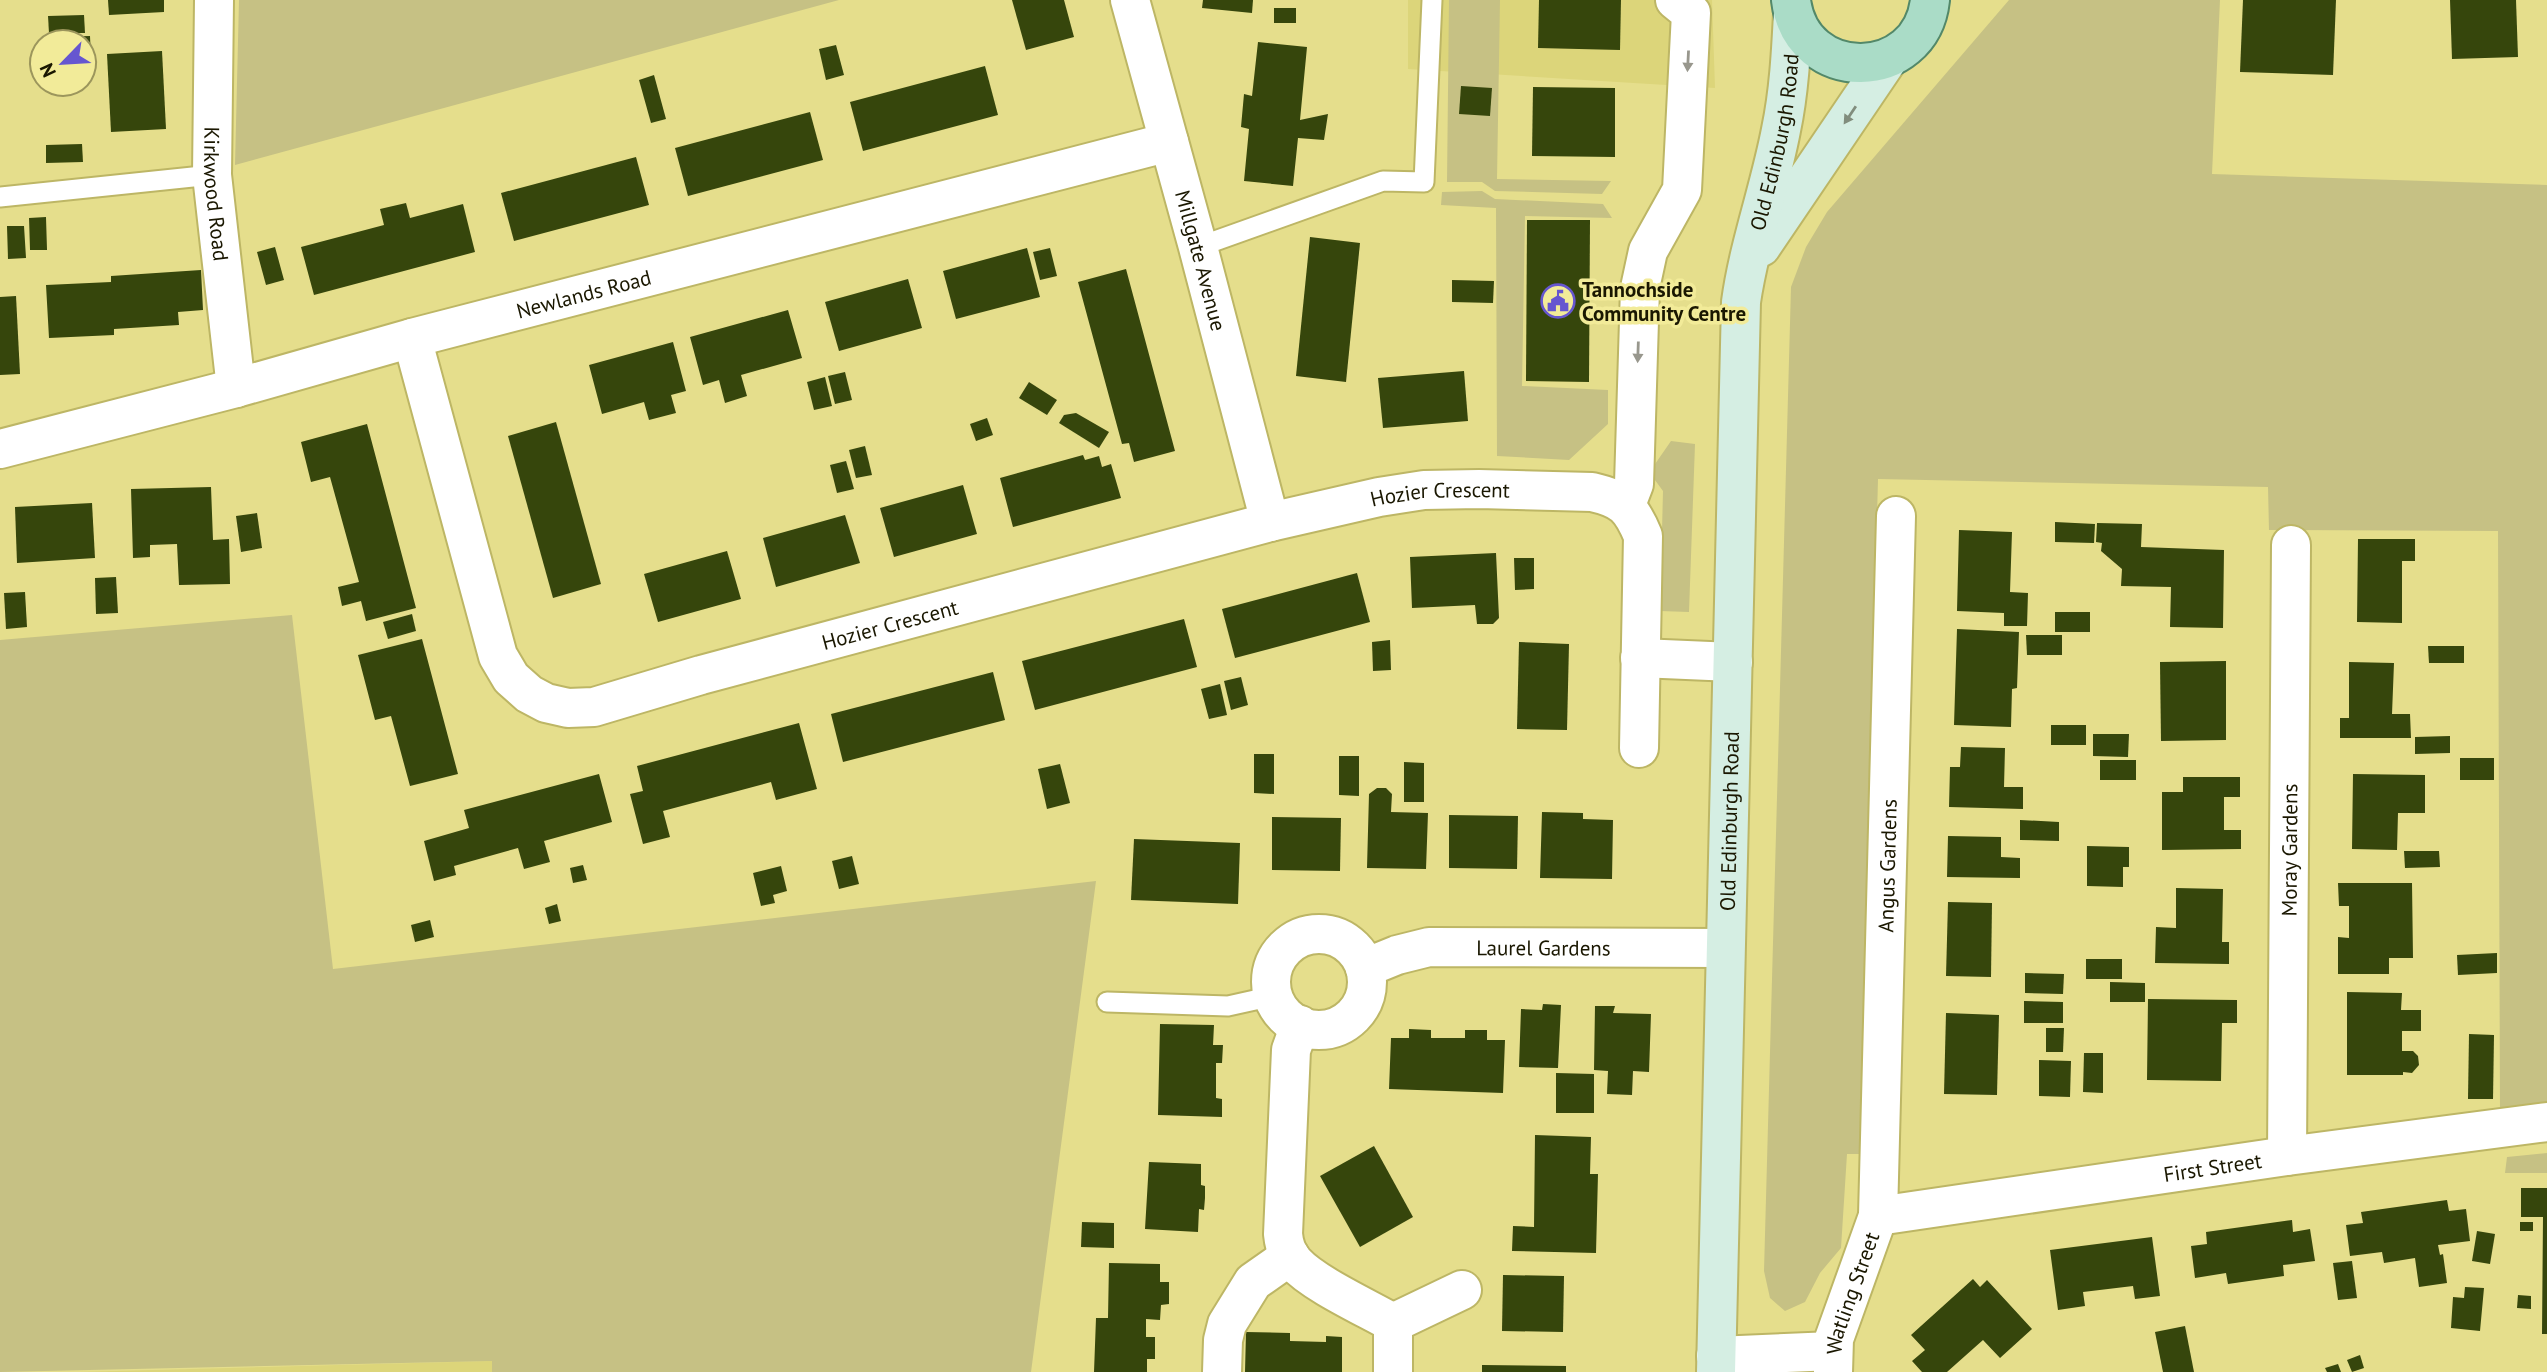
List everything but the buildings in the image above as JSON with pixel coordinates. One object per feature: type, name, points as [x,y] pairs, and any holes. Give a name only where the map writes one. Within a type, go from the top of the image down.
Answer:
[{"type":"main road","points":[[1792,7],[1803,35],[1820,52],[1842,62],[1866,64],[1889,58],[1909,45],[1927,13],[1952,0]]},
{"type":"main road","name":"Old Edinburgh Road","points":[[1716,1364],[1740,345],[1746,269],[1790,82],[1792,7]]},
{"type":"main road","name":"Old Edinburgh Road","points":[[1746,269],[1889,58]]},
{"type":"street","name":"Kirkwood Road","points":[[214,0],[212,175],[236,388]]},
{"type":"street","name":"Millgate Avenue","points":[[1130,0],[1270,522]]},
{"type":"street","points":[[1639,748],[1643,536],[1636,517],[1626,505],[1633,484],[1640,288],[1648,251],[1682,190],[1691,13],[1675,0]]},
{"type":"street","name":"Newlands Road","points":[[0,449],[236,388],[412,338],[1168,142]]},
{"type":"street","name":"Hozier Crescent","points":[[412,338],[498,656],[511,678],[529,695],[546,703],[568,708],[594,707],[701,675],[1270,522],[1379,497],[1424,490],[1592,492],[1610,496],[1626,505]]},
{"type":"street","name":"Angus Gardens","points":[[1878,1216],[1896,516]]},
{"type":"street","name":"Moray Gardens","points":[[2287,1156],[2291,545]]},
{"type":"street","points":[[1640,658],[1732,662]]},
{"type":"street","points":[[1313,934],[1329,935],[1345,942],[1357,953],[1365,968],[1365,997],[1359,1010],[1335,1028],[1321,1030],[1300,1026],[1281,1011],[1273,996],[1271,979],[1275,963],[1284,949],[1297,939],[1313,934]]},
{"type":"street","name":"Laurel Gardens","points":[[1365,968],[1397,955],[1429,947],[1724,948]]},
{"type":"street","points":[[1300,1026],[1291,1050],[1284,1246],[1305,1272],[1393,1323]]},
{"type":"street","name":"First Street","points":[[1878,1216],[2287,1156],[2547,1122]]},
{"type":"street","name":"Watling Street","points":[[1833,1362],[1834,1339],[1878,1216]]},
{"type":"street","points":[[1222,1372],[1223,1340],[1227,1324],[1253,1282],[1290,1256]]},
{"type":"street","points":[[1393,1323],[1462,1290]]},
{"type":"street","points":[[1393,1323],[1393,1372]]},
{"type":"street","points":[[1716,1364],[1833,1362]]},
{"type":"lane","points":[[1198,247],[1383,181],[1424,182],[1432,0]]},
{"type":"lane","points":[[0,197],[212,175]]},
{"type":"lane","points":[[1108,1002],[1228,1006],[1273,996]]},
{"type":"shaded area","points":[[239,0],[839,0],[235,165]]},
{"type":"shaded area","points":[[1408,0],[1712,0],[1715,88],[1408,69]]},
{"type":"shaded area","points":[[1449,0],[1500,0],[1497,179],[1611,181],[1602,194],[1495,191],[1482,182],[1447,182]]},
{"type":"shaded area","points":[[2009,0],[2220,0],[2212,174],[2547,185],[2547,1108],[2500,1113],[2498,531],[2269,530],[2268,487],[1878,479],[1860,1154],[1847,1154],[1841,1248],[1820,1273],[1805,1302],[1785,1311],[1770,1298],[1764,1271],[1791,287],[1806,247],[1827,212]]},
{"type":"shaded area","points":[[1482,191],[1495,199],[1603,204],[1612,218],[1525,216],[1522,386],[1608,390],[1608,424],[1569,460],[1497,456],[1496,208],[1441,205],[1442,192]]},
{"type":"shaded area","points":[[1671,441],[1695,444],[1689,612],[1660,611],[1663,491],[1652,476],[1653,467]]},
{"type":"shaded area","points":[[292,615],[333,969],[1096,881],[1031,1372],[492,1372],[492,1361],[0,1372],[0,640]]},
{"type":"shaded area","points":[[2547,1153],[2547,1173],[2505,1173],[2507,1157]]},
{"type":"shaded area","points":[[492,1361],[492,1372],[79,1372]]},
{"type":"place","name":"Tannochside Community Centre","points":[[1558,301]]}]
